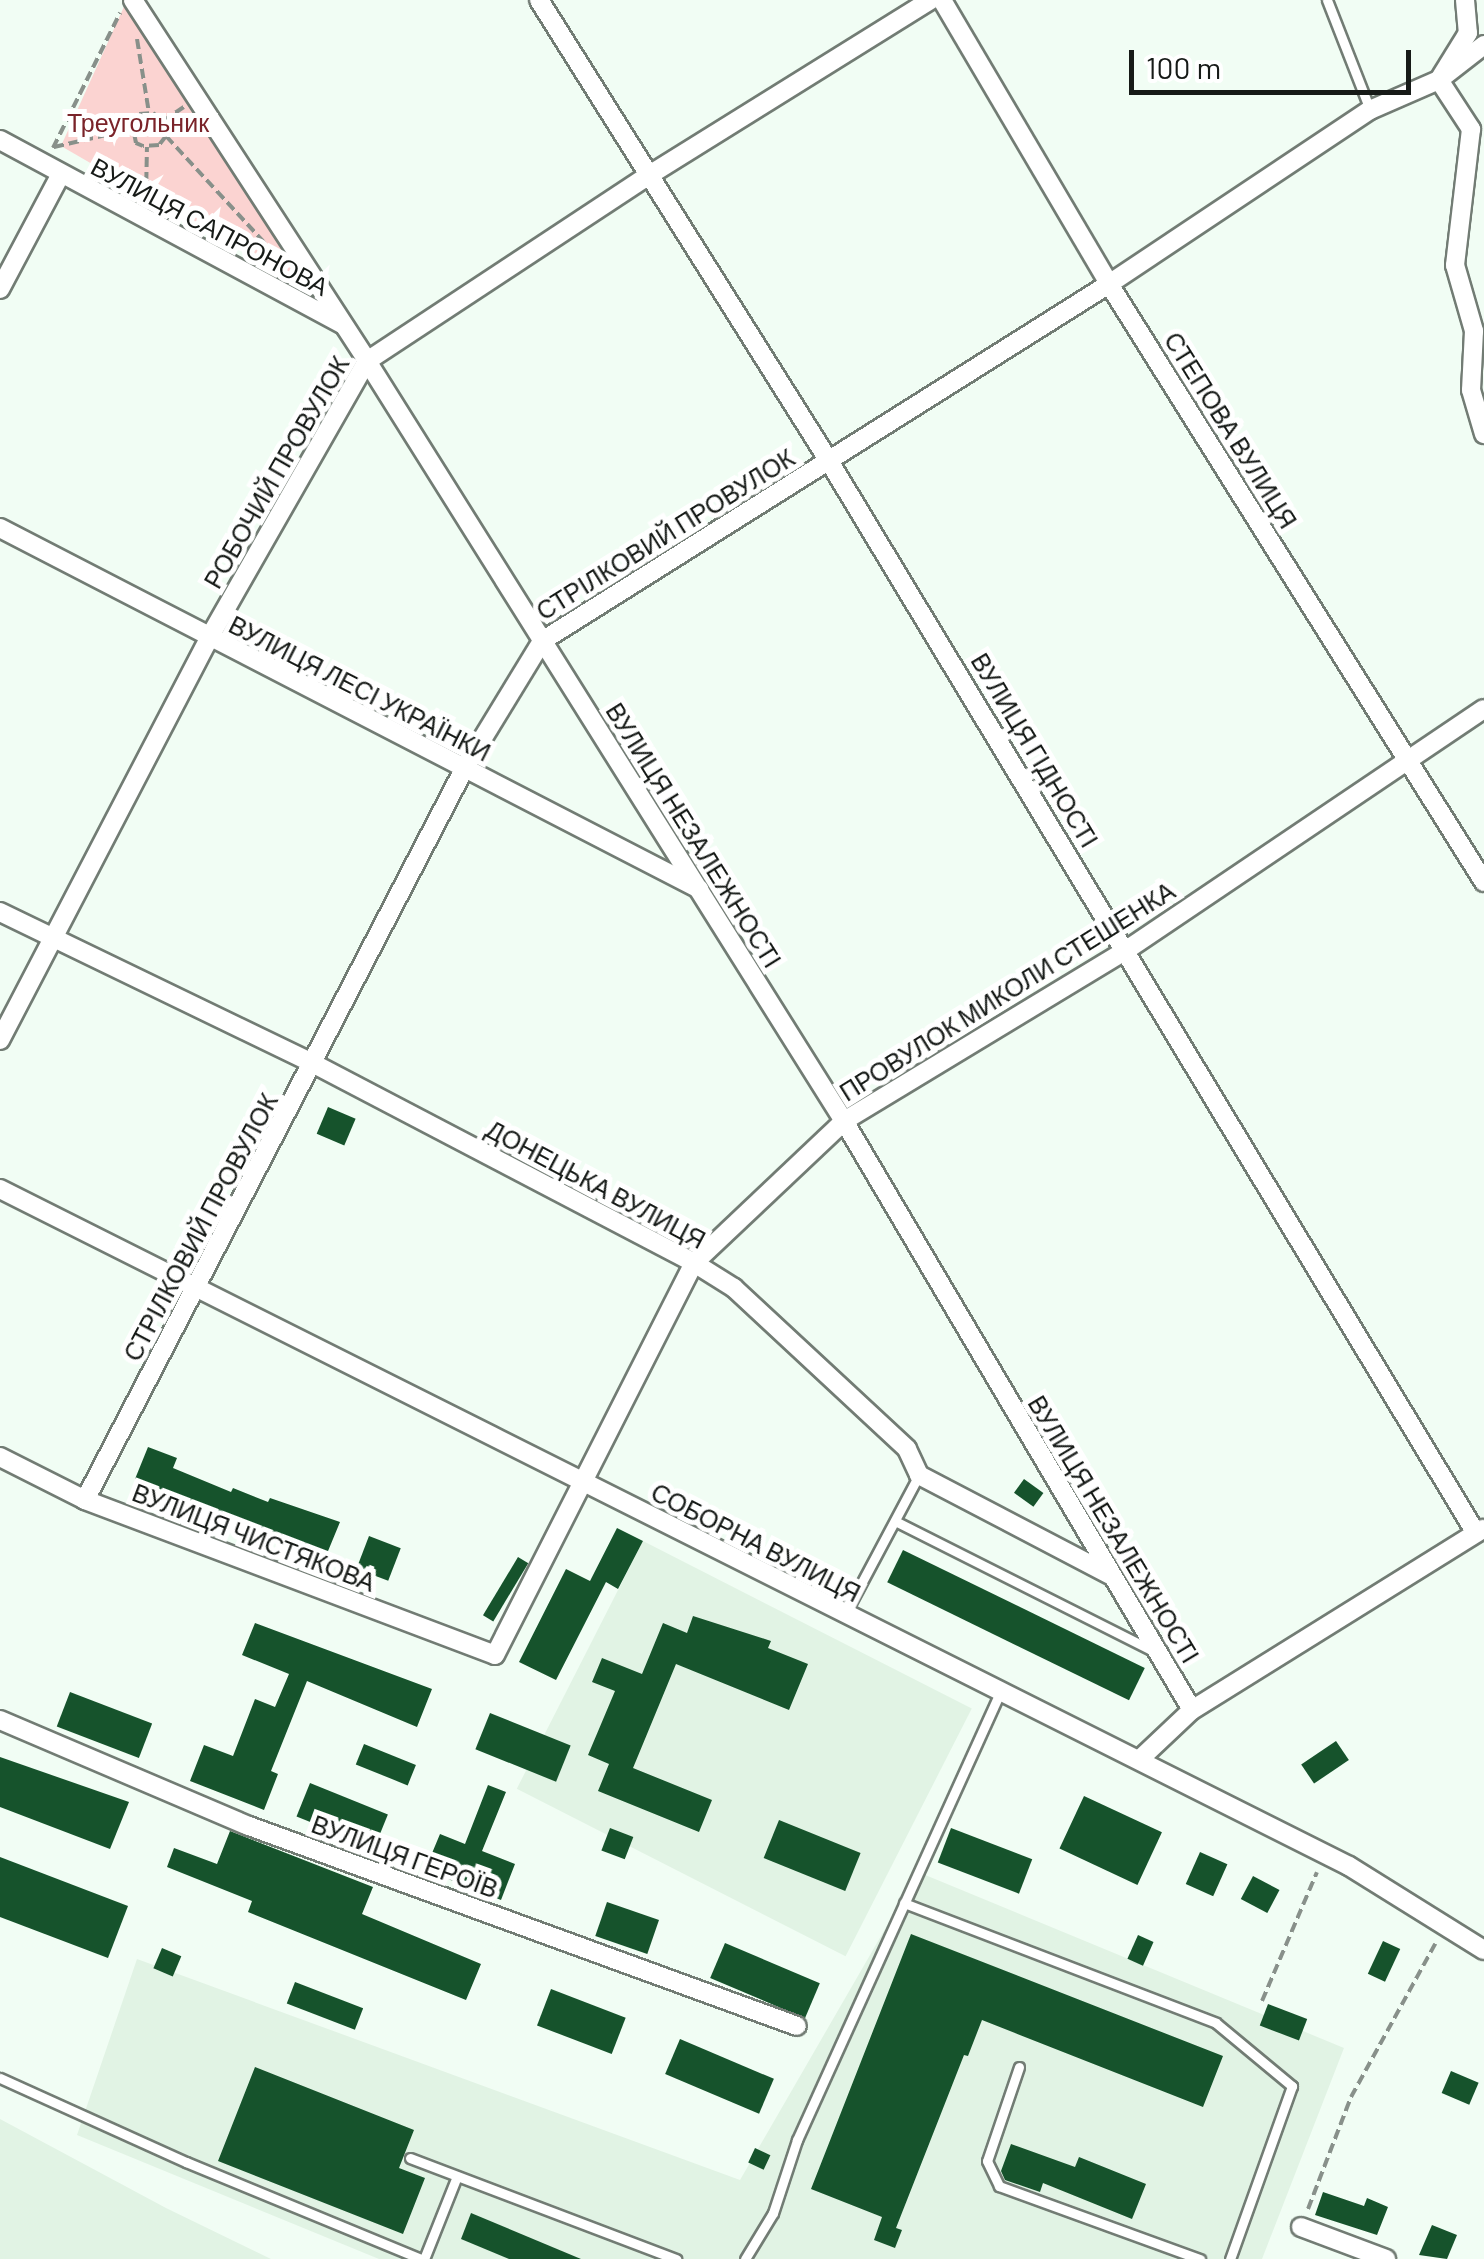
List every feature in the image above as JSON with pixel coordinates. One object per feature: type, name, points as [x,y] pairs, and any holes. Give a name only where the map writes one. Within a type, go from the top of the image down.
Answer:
[{"type":"street","name":"ВУЛИЦЯ НЕЗАЛЕЖНОСТІ","points":[[130,0],[367,361],[844,1121],[1192,1710]]},
{"type":"street","name":"ВУЛИЦЯ ГІДНОСТІ","points":[[539,0],[829,460],[1480,1531]]},
{"type":"street","name":"РОБОЧИЙ ПРОВУЛОК","points":[[0,1040],[209,638],[367,361],[651,174],[930,0]]},
{"type":"street","name":"СТЕПОВА ВУЛИЦЯ","points":[[942,0],[1109,284],[1484,882]]},
{"type":"street","points":[[1466,0],[1468,33],[1439,80],[1477,134],[1455,265],[1474,331],[1471,390],[1484,434]]},
{"type":"street","name":"СТРІЛКОВИЙ ПРОВУЛОК","points":[[86,1500],[464,769],[542,641],[1109,284],[1370,110],[1439,80],[1484,44]]},
{"type":"street","name":"ВУЛИЦЯ САПРОНОВА","points":[[0,140],[344,326]]},
{"type":"street","points":[[0,289],[53,170]]},
{"type":"street","name":"ВУЛИЦЯ ЛЕСІ УКРАЇНКИ","points":[[0,528],[699,889]]},
{"type":"street","name":"ПРОВУЛОК МИКОЛИ СТЕШЕНКА","points":[[495,1655],[694,1263],[844,1121],[1128,949],[1484,709]]},
{"type":"street","name":"ДОНЕЦЬКА ВУЛИЦЯ","points":[[0,912],[314,1064],[694,1263],[734,1288],[907,1449],[918,1476]]},
{"type":"street","name":"СОБОРНА ВУЛИЦЯ","points":[[0,1189],[844,1616],[1002,1689],[1349,1866],[1484,1950]]},
{"type":"street","name":"ВУЛИЦЯ ЧИСТЯКОВА","points":[[0,1458],[86,1500],[495,1655]]},
{"type":"street","points":[[918,1476],[1112,1576]]},
{"type":"street","points":[[1140,1760],[1192,1710],[1480,1531]]},
{"type":"street","name":"ВУЛИЦЯ ГЕРОЇВ","points":[[0,1720],[249,1826],[797,2026]]},
{"type":"street","points":[[1301,2228],[1386,2259]]},
{"type":"lane","points":[[1327,0],[1370,110]]},
{"type":"lane","points":[[844,1616],[918,1476]]},
{"type":"lane","points":[[894,1521],[1158,1653]]},
{"type":"lane","points":[[745,2259],[773,2213],[797,2140],[1002,1689]]},
{"type":"lane","points":[[904,1903],[1216,2022],[1292,2086],[1230,2259]]},
{"type":"lane","points":[[1018,2067],[987,2161],[999,2186],[1200,2259]]},
{"type":"lane","points":[[0,2078],[186,2162],[422,2259],[457,2176]]},
{"type":"lane","points":[[410,2158],[676,2259]]},
{"type":"path","points":[[53,170],[54,148],[130,0]]},
{"type":"path","points":[[136,38],[149,114]]},
{"type":"path","points":[[163,121],[196,100]]},
{"type":"path","points":[[163,121],[139,114],[132,129],[136,142],[147,147],[162,143],[166,136]]},
{"type":"path","points":[[163,121],[166,136],[263,241],[287,296]]},
{"type":"path","points":[[54,148],[132,129]]},
{"type":"path","points":[[146,220],[147,147]]},
{"type":"path","points":[[1262,2001],[1317,1871],[1349,1866]]},
{"type":"path","points":[[1301,2228],[1351,2097],[1435,1944]]},
{"type":"shaded area","points":[[643,1541],[972,1709],[846,1956],[517,1789]]},
{"type":"shaded area","points":[[918,1872],[1344,2048],[1262,2259],[379,2259],[77,2135],[137,1959],[740,2180]]},
{"type":"shaded area","points":[[0,2119],[166,2208],[271,2259],[0,2259]]},
{"type":"green space","name":"Треугольник","points":[[127,0],[313,292],[61,146]]},
{"type":"building","points":[[328,1107],[356,1119],[344,1145],[317,1134]]},
{"type":"building","points":[[148,1447],[177,1458],[173,1468],[231,1492],[233,1488],[268,1502],[270,1498],[340,1522],[326,1556],[135,1479]]},
{"type":"building","points":[[1024,1479],[1043,1493],[1033,1507],[1014,1493]]},
{"type":"building","points":[[617,1528],[643,1541],[618,1589],[606,1582],[556,1680],[519,1662],[566,1569],[590,1581]]},
{"type":"building","points":[[369,1536],[401,1548],[388,1581],[356,1569]]},
{"type":"building","points":[[903,1550],[1145,1668],[1129,1700],[887,1582]]},
{"type":"building","points":[[518,1557],[528,1563],[493,1621],[483,1615]]},
{"type":"building","points":[[693,1616],[771,1641],[768,1648],[808,1664],[789,1710],[676,1664],[633,1768],[712,1800],[699,1832],[598,1791],[609,1764],[588,1755],[615,1691],[592,1682],[602,1658],[642,1674],[663,1623],[687,1633]]},
{"type":"building","points":[[255,1623],[432,1689],[417,1727],[307,1681],[271,1771],[278,1774],[264,1810],[190,1781],[204,1745],[233,1756],[255,1699],[275,1707],[289,1674],[242,1655]]},
{"type":"building","points":[[70,1692],[152,1724],[139,1758],[57,1727]]},
{"type":"building","points":[[490,1713],[571,1746],[556,1782],[475,1749]]},
{"type":"building","points":[[1336,1741],[1349,1760],[1314,1784],[1301,1764]]},
{"type":"building","points":[[364,1744],[416,1765],[408,1785],[356,1764]]},
{"type":"building","points":[[0,1757],[129,1802],[110,1849],[0,1807]]},
{"type":"building","points":[[310,1783],[388,1814],[374,1848],[297,1816]]},
{"type":"building","points":[[488,1785],[506,1792],[482,1851],[515,1864],[501,1900],[425,1870],[440,1834],[465,1844]]},
{"type":"building","points":[[1084,1796],[1162,1832],[1137,1885],[1059,1849]]},
{"type":"building","points":[[779,1820],[861,1853],[845,1891],[764,1858]]},
{"type":"building","points":[[610,1828],[633,1837],[625,1859],[601,1850]]},
{"type":"building","points":[[951,1828],[1032,1859],[1019,1894],[938,1863]]},
{"type":"building","points":[[230,1831],[373,1887],[362,1914],[481,1964],[466,2000],[248,1912],[252,1901],[167,1867],[174,1848],[217,1864]]},
{"type":"building","points":[[1200,1852],[1227,1864],[1213,1896],[1186,1884]]},
{"type":"building","points":[[0,1857],[128,1906],[108,1958],[0,1917]]},
{"type":"building","points":[[1253,1876],[1279,1890],[1267,1913],[1241,1899]]},
{"type":"building","points":[[607,1902],[659,1920],[647,1954],[595,1936]]},
{"type":"building","points":[[911,1934],[1223,2056],[1203,2107],[982,2020],[968,2056],[964,2055],[896,2228],[902,2230],[895,2248],[874,2240],[882,2217],[811,2189]]},
{"type":"building","points":[[1138,1935],[1154,1942],[1143,1966],[1127,1959]]},
{"type":"building","points":[[1383,1941],[1400,1949],[1385,1982],[1368,1974]]},
{"type":"building","points":[[725,1943],[820,1983],[805,2018],[710,1978]]},
{"type":"building","points":[[162,1948],[181,1956],[173,1976],[153,1968]]},
{"type":"building","points":[[295,1982],[363,2008],[355,2030],[287,2003]]},
{"type":"building","points":[[551,1989],[626,2018],[612,2054],[537,2025]]},
{"type":"building","points":[[1268,2004],[1307,2019],[1299,2041],[1260,2025]]},
{"type":"building","points":[[680,2039],[774,2079],[759,2114],[665,2074]]},
{"type":"building","points":[[255,2067],[414,2130],[399,2168],[425,2178],[403,2234],[218,2161]]},
{"type":"building","points":[[1451,2071],[1479,2083],[1469,2105],[1442,2093]]},
{"type":"building","points":[[1011,2144],[1075,2167],[1079,2157],[1146,2184],[1132,2219],[1043,2183],[1040,2192],[1005,2180],[1001,2171]]},
{"type":"building","points":[[755,2148],[770,2155],[764,2170],[748,2163]]},
{"type":"building","points":[[1323,2192],[1364,2206],[1367,2198],[1388,2207],[1377,2235],[1315,2215]]},
{"type":"building","points":[[471,2213],[581,2259],[509,2259],[461,2239]]},
{"type":"building","points":[[1432,2225],[1457,2235],[1447,2259],[1419,2255]]}]
